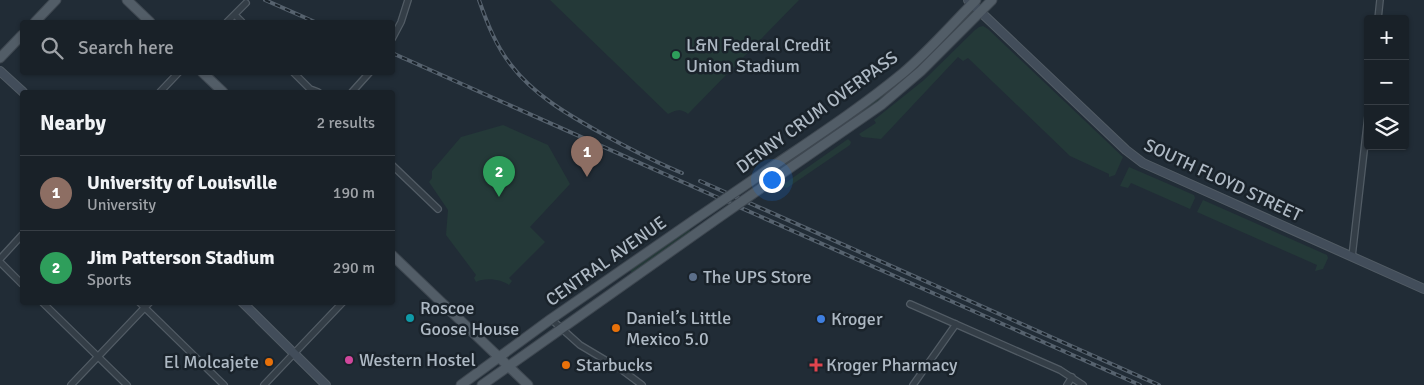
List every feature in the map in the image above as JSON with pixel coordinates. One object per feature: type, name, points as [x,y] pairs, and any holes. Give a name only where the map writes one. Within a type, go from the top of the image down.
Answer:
[{"type":"main road","points":[[37,20],[56,0]]},
{"type":"main road","points":[[127,0],[148,20]]},
{"type":"main road","points":[[980,12],[992,0]]},
{"type":"main road","name":"DENNY CRUM OVERPASS","points":[[697,218],[884,88],[930,47],[972,1]]},
{"type":"main road","name":"DENNY CRUM OVERPASS","points":[[711,223],[881,105],[921,71],[980,12]]},
{"type":"main road","points":[[0,58],[20,37]]},
{"type":"main road","points":[[205,75],[221,90]]},
{"type":"main road","name":"CENTRAL AVENUE","points":[[462,385],[551,319],[697,218]]},
{"type":"main road","name":"CENTRAL AVENUE","points":[[482,385],[711,223]]},
{"type":"main road","points":[[395,258],[528,385]]},
{"type":"street","points":[[395,33],[408,0]]},
{"type":"street","points":[[1378,15],[1380,0]]},
{"type":"street","name":"SOUTH FLOYD STREET","points":[[972,1],[980,12],[1142,163],[1424,289]]},
{"type":"street","points":[[229,20],[246,3]]},
{"type":"street","points":[[235,15],[240,20]]},
{"type":"street","points":[[0,71],[21,90]]},
{"type":"street","points":[[162,90],[176,75]]},
{"type":"street","points":[[297,75],[313,90]]},
{"type":"street","points":[[354,90],[367,75]]},
{"type":"street","points":[[1352,257],[1364,150]]},
{"type":"street","points":[[395,168],[438,208]]},
{"type":"street","points":[[20,237],[0,260],[20,282]]},
{"type":"street","points":[[910,304],[1060,370],[1083,385]]},
{"type":"street","points":[[45,305],[127,385]]},
{"type":"street","points":[[142,305],[224,385]]},
{"type":"street","points":[[71,385],[148,305]]},
{"type":"street","points":[[245,305],[326,385]]},
{"type":"street","points":[[264,385],[340,305]]},
{"type":"street","points":[[551,319],[580,345],[622,370],[642,385]]},
{"type":"street","points":[[913,385],[956,324]]},
{"type":"street","points":[[1067,385],[1072,377]]},
{"type":"green space","name":"L&N Federal Credit Union Stadium","points":[[550,0],[799,0],[688,114],[678,110],[668,114]]},
{"type":"green space","points":[[983,26],[1123,157],[1115,175],[1109,177],[1109,174],[1070,156],[968,58],[963,61],[958,57],[881,139],[862,137],[859,134],[876,123],[874,120],[924,80],[975,30]]},
{"type":"green space","points":[[897,83],[900,85],[883,99],[781,171],[779,167],[865,108]]},
{"type":"green space","points":[[503,125],[548,145],[570,184],[530,227],[545,242],[509,278],[512,281],[509,285],[493,279],[476,282],[474,278],[476,275],[446,235],[448,210],[429,182],[432,178],[432,171],[461,137]]},
{"type":"green space","points":[[848,139],[851,142],[850,145],[787,188],[781,186]]},
{"type":"green space","points":[[1129,167],[1194,195],[1195,198],[1190,209],[1131,183],[1128,188],[1120,186]]},
{"type":"green space","points":[[1203,200],[1327,255],[1328,258],[1323,269],[1315,271],[1317,265],[1197,212]]},
{"type":"green space","points":[[689,229],[691,232],[632,273],[630,270]]},
{"type":"railway","points":[[265,0],[310,20]]},
{"type":"railway","points":[[479,0],[492,34],[501,50],[511,65],[530,86],[563,111],[599,132],[640,154],[682,173]]},
{"type":"railway","points":[[395,54],[1140,385]]},
{"type":"railway","points":[[700,181],[1159,385]]},
{"type":"place","name":"L&N Federal Credit Union Stadium","points":[[676,55]]},
{"type":"place","name":"University of Louisville","points":[[587,177]]},
{"type":"place","name":"Jim Patterson Stadium","points":[[499,197]]},
{"type":"place","name":"The UPS Store","points":[[693,277]]},
{"type":"place","name":"Roscoe Goose House","points":[[410,318]]},
{"type":"place","name":"Kroger","points":[[821,319]]},
{"type":"place","name":"Daniel’s Little Mexico 5.0","points":[[616,328]]},
{"type":"place","name":"Western Hostel","points":[[349,360]]},
{"type":"place","name":"El Molcajete","points":[[269,362]]},
{"type":"place","name":"Starbucks","points":[[566,365]]},
{"type":"place","name":"Kroger Pharmacy","points":[[816,365]]}]
